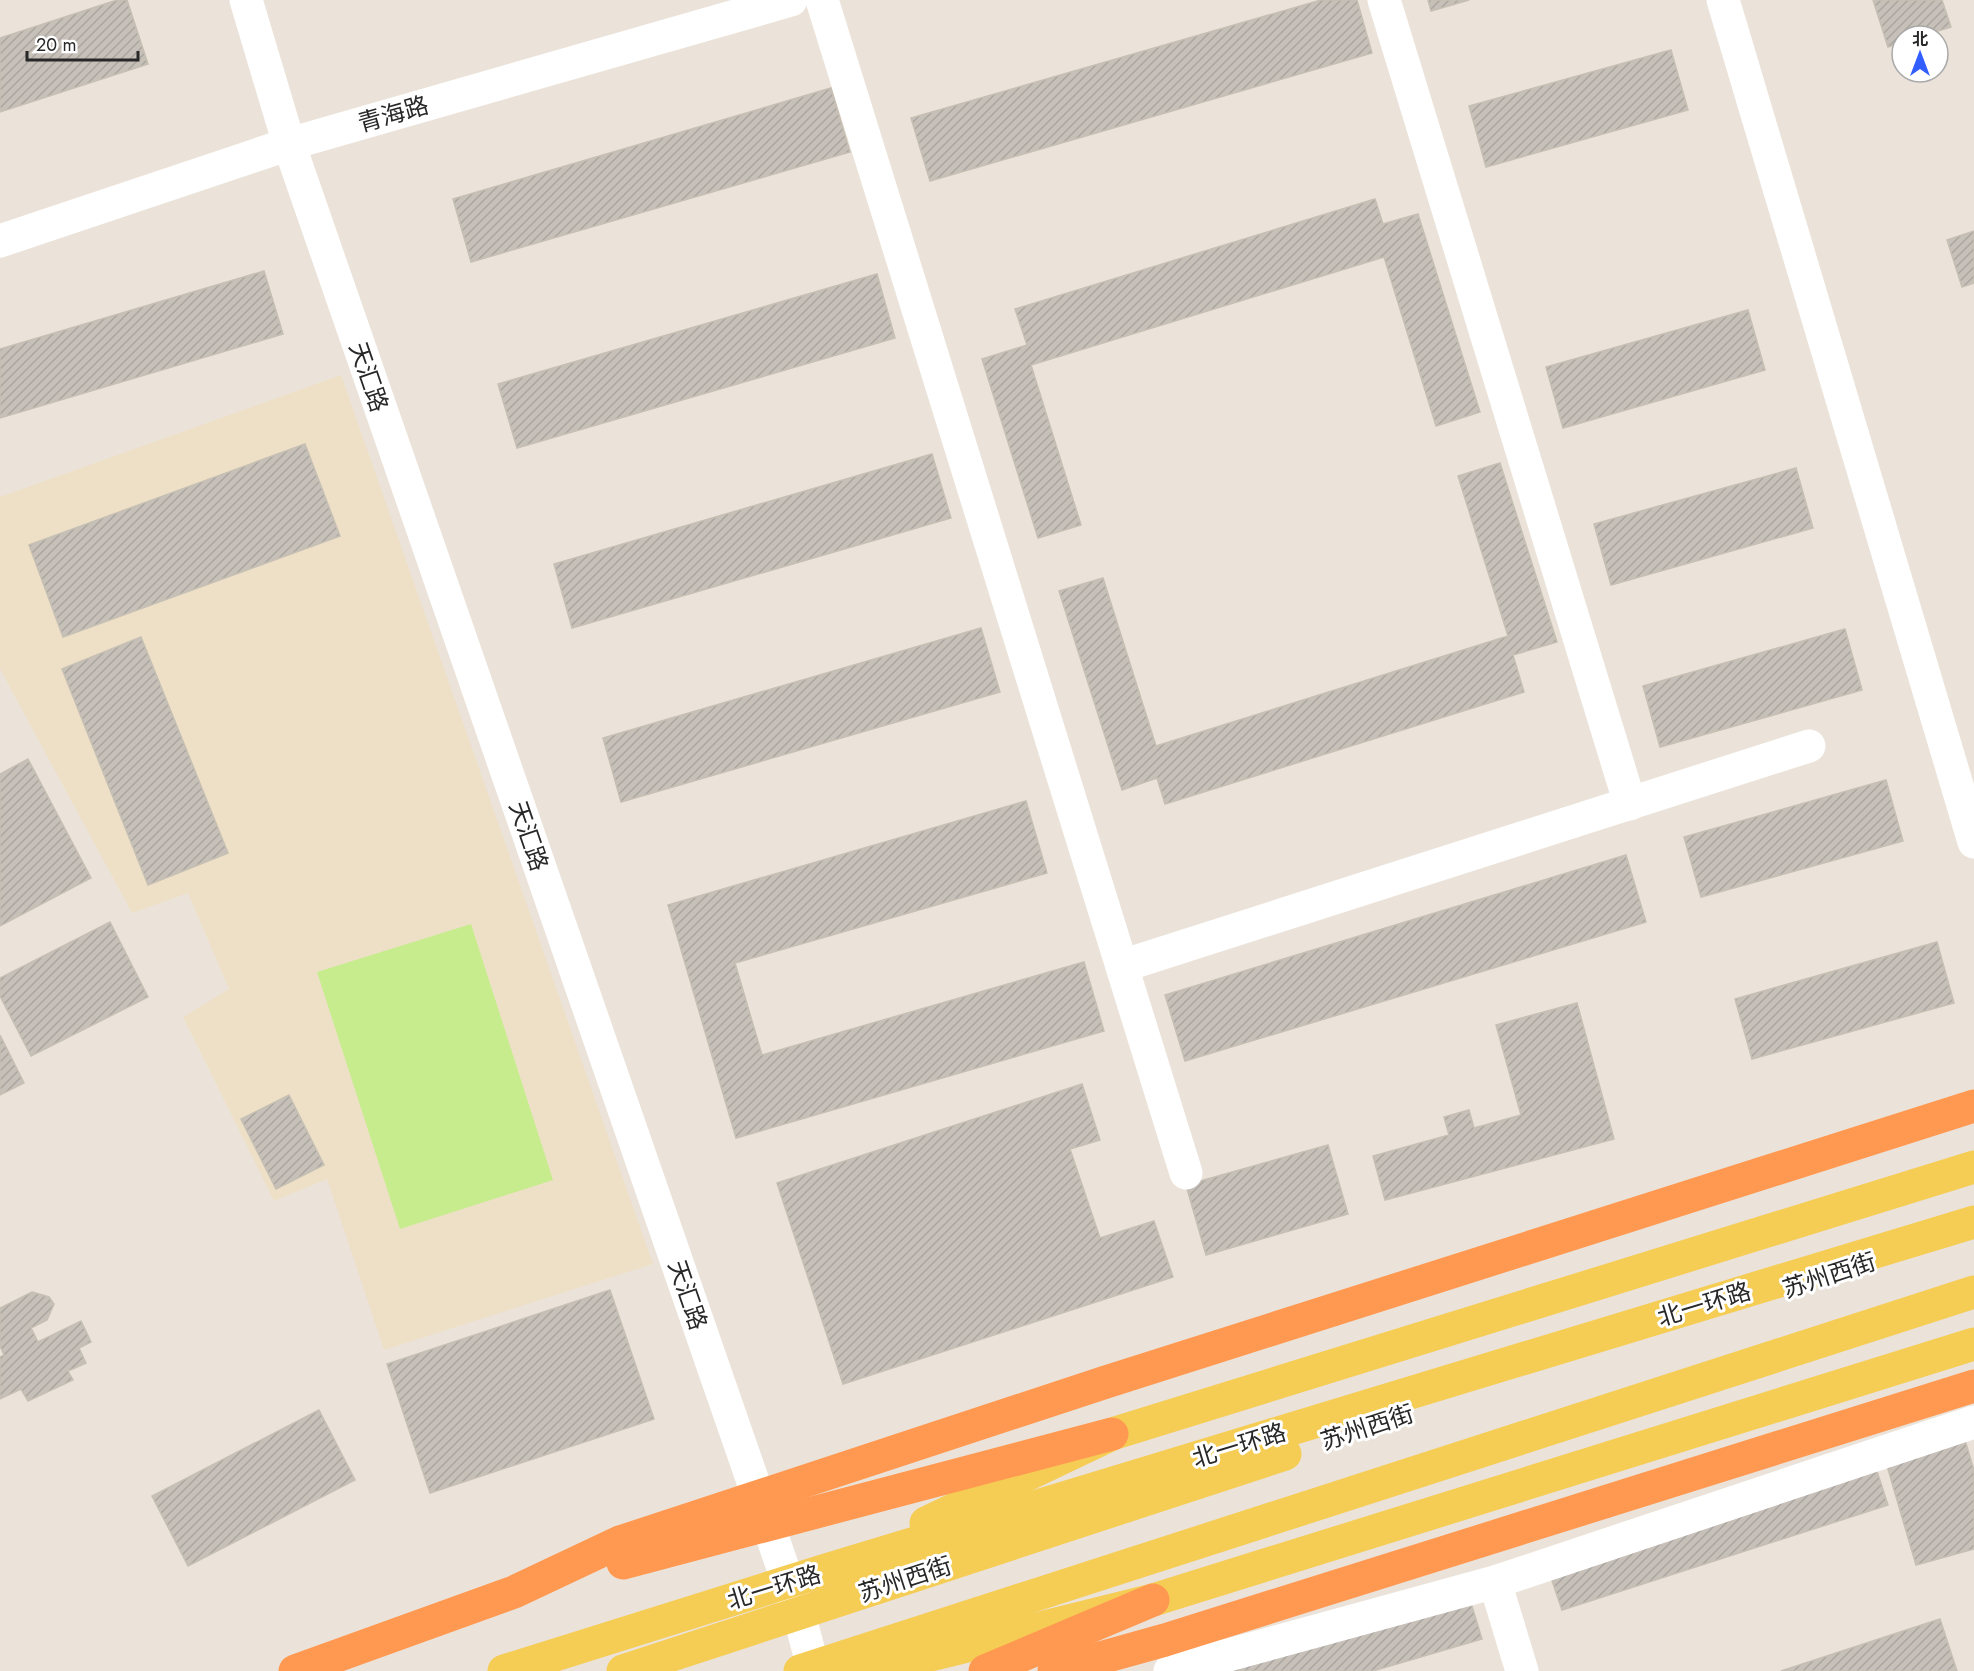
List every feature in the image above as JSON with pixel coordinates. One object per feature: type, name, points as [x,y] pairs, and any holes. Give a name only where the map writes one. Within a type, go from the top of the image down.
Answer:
[{"type":"highway","points":[[514,1592],[620,1542],[1117,1379],[1974,1106]]},
{"type":"highway","points":[[1054,1671],[1165,1640],[1974,1386]]},
{"type":"highway","points":[[295,1671],[514,1592],[1112,1434]]},
{"type":"highway","points":[[984,1671],[1153,1600]]},
{"type":"main road","points":[[826,1570],[1112,1434],[1974,1167]]},
{"type":"main road","name":"北一环路","points":[[504,1671],[826,1570],[1974,1222]]},
{"type":"main road","name":"苏州西街","points":[[623,1671],[1974,1228]]},
{"type":"main road","points":[[800,1671],[1974,1292]]},
{"type":"main road","points":[[846,1671],[1974,1305]]},
{"type":"main road","points":[[866,1671],[1153,1600],[1974,1344]]},
{"type":"street","name":"天汇路","points":[[246,0],[289,144],[799,1614],[814,1671]]},
{"type":"street","name":"青海路","points":[[0,241],[289,144],[791,0]]},
{"type":"street","points":[[822,0],[1186,1173]]},
{"type":"street","points":[[1384,0],[1630,804]]},
{"type":"street","points":[[1723,0],[1974,842]]},
{"type":"street","points":[[1122,966],[1809,746]]},
{"type":"street","points":[[1170,1671],[1496,1582],[1974,1422]]},
{"type":"street","points":[[1496,1582],[1522,1671]]},
{"type":"shaded area","points":[[341,375],[653,1264],[384,1350],[327,1179],[274,1201],[183,1017],[229,989],[188,893],[132,913],[0,669],[0,497]]},
{"type":"green space","points":[[471,924],[553,1180],[400,1229],[317,972]]},
{"type":"building","points":[[117,0],[127,0],[148,64],[0,112],[0,38]]},
{"type":"building","points":[[1321,0],[1357,0],[1372,53],[930,181],[911,118]]},
{"type":"building","points":[[1428,0],[1469,0],[1431,11]]},
{"type":"building","points":[[1873,0],[1942,0],[1950,24],[1890,24],[1890,46],[1888,47]]},
{"type":"building","points":[[1671,50],[1688,110],[1486,167],[1469,106]]},
{"type":"building","points":[[831,88],[850,152],[471,262],[453,199]]},
{"type":"building","points":[[1375,199],[1383,224],[1418,214],[1480,412],[1436,426],[1384,257],[1031,365],[1081,525],[1038,538],[982,359],[1027,345],[1015,309]]},
{"type":"building","points":[[1974,231],[1974,283],[1962,287],[1947,240]]},
{"type":"building","points":[[264,271],[283,334],[0,418],[0,349]]},
{"type":"building","points":[[877,274],[895,338],[517,448],[498,384]]},
{"type":"building","points":[[1748,310],[1765,370],[1563,428],[1546,367]]},
{"type":"building","points":[[305,444],[340,536],[63,637],[29,545]]},
{"type":"building","points":[[932,454],[951,518],[572,628],[554,564]]},
{"type":"building","points":[[1500,463],[1557,642],[1513,655],[1524,692],[1165,804],[1157,778],[1122,790],[1059,591],[1103,578],[1156,746],[1508,636],[1458,476]]},
{"type":"building","points":[[1796,468],[1813,528],[1611,585],[1594,524]]},
{"type":"building","points":[[981,628],[1000,692],[621,802],[603,738]]},
{"type":"building","points":[[1845,629],[1862,690],[1660,747],[1643,686]]},
{"type":"building","points":[[141,637],[228,853],[148,885],[62,669]]},
{"type":"building","points":[[28,759],[91,878],[0,926],[0,774]]},
{"type":"building","points":[[1886,780],[1903,841],[1701,897],[1684,837]]},
{"type":"building","points":[[1026,801],[1047,873],[735,963],[762,1055],[1084,962],[1104,1031],[736,1138],[668,905]]},
{"type":"building","points":[[1626,855],[1646,922],[1185,1061],[1165,995]]},
{"type":"building","points":[[110,922],[148,997],[31,1056],[0,996],[0,978]]},
{"type":"building","points":[[1937,942],[1954,1003],[1752,1059],[1735,999]]},
{"type":"building","points":[[1577,1003],[1614,1139],[1385,1200],[1373,1156],[1449,1135],[1444,1117],[1469,1110],[1474,1128],[1521,1115],[1496,1025]]},
{"type":"building","points":[[0,1035],[24,1083],[0,1095]]},
{"type":"building","points":[[1082,1084],[1100,1140],[1070,1149],[1100,1238],[1154,1221],[1173,1277],[843,1384],[777,1183]]},
{"type":"building","points":[[289,1095],[324,1165],[276,1189],[241,1119]]},
{"type":"building","points":[[1328,1145],[1348,1214],[1206,1255],[1186,1185]]},
{"type":"building","points":[[610,1290],[654,1419],[430,1493],[387,1364]]},
{"type":"building","points":[[32,1292],[49,1297],[54,1304],[47,1320],[31,1328],[38,1342],[81,1321],[91,1342],[79,1348],[86,1363],[68,1371],[73,1380],[28,1401],[21,1389],[0,1399],[0,1357],[4,1355],[0,1346],[0,1308]]},
{"type":"building","points":[[319,1410],[355,1480],[188,1566],[152,1496]]},
{"type":"building","points":[[1964,1437],[1974,1470],[1974,1549],[1916,1565],[1885,1459]]},
{"type":"building","points":[[1871,1453],[1888,1505],[1562,1610],[1544,1557]]},
{"type":"building","points":[[1467,1590],[1482,1639],[1373,1671],[1192,1671]]},
{"type":"building","points":[[1940,1619],[1957,1671],[1781,1671]]}]
